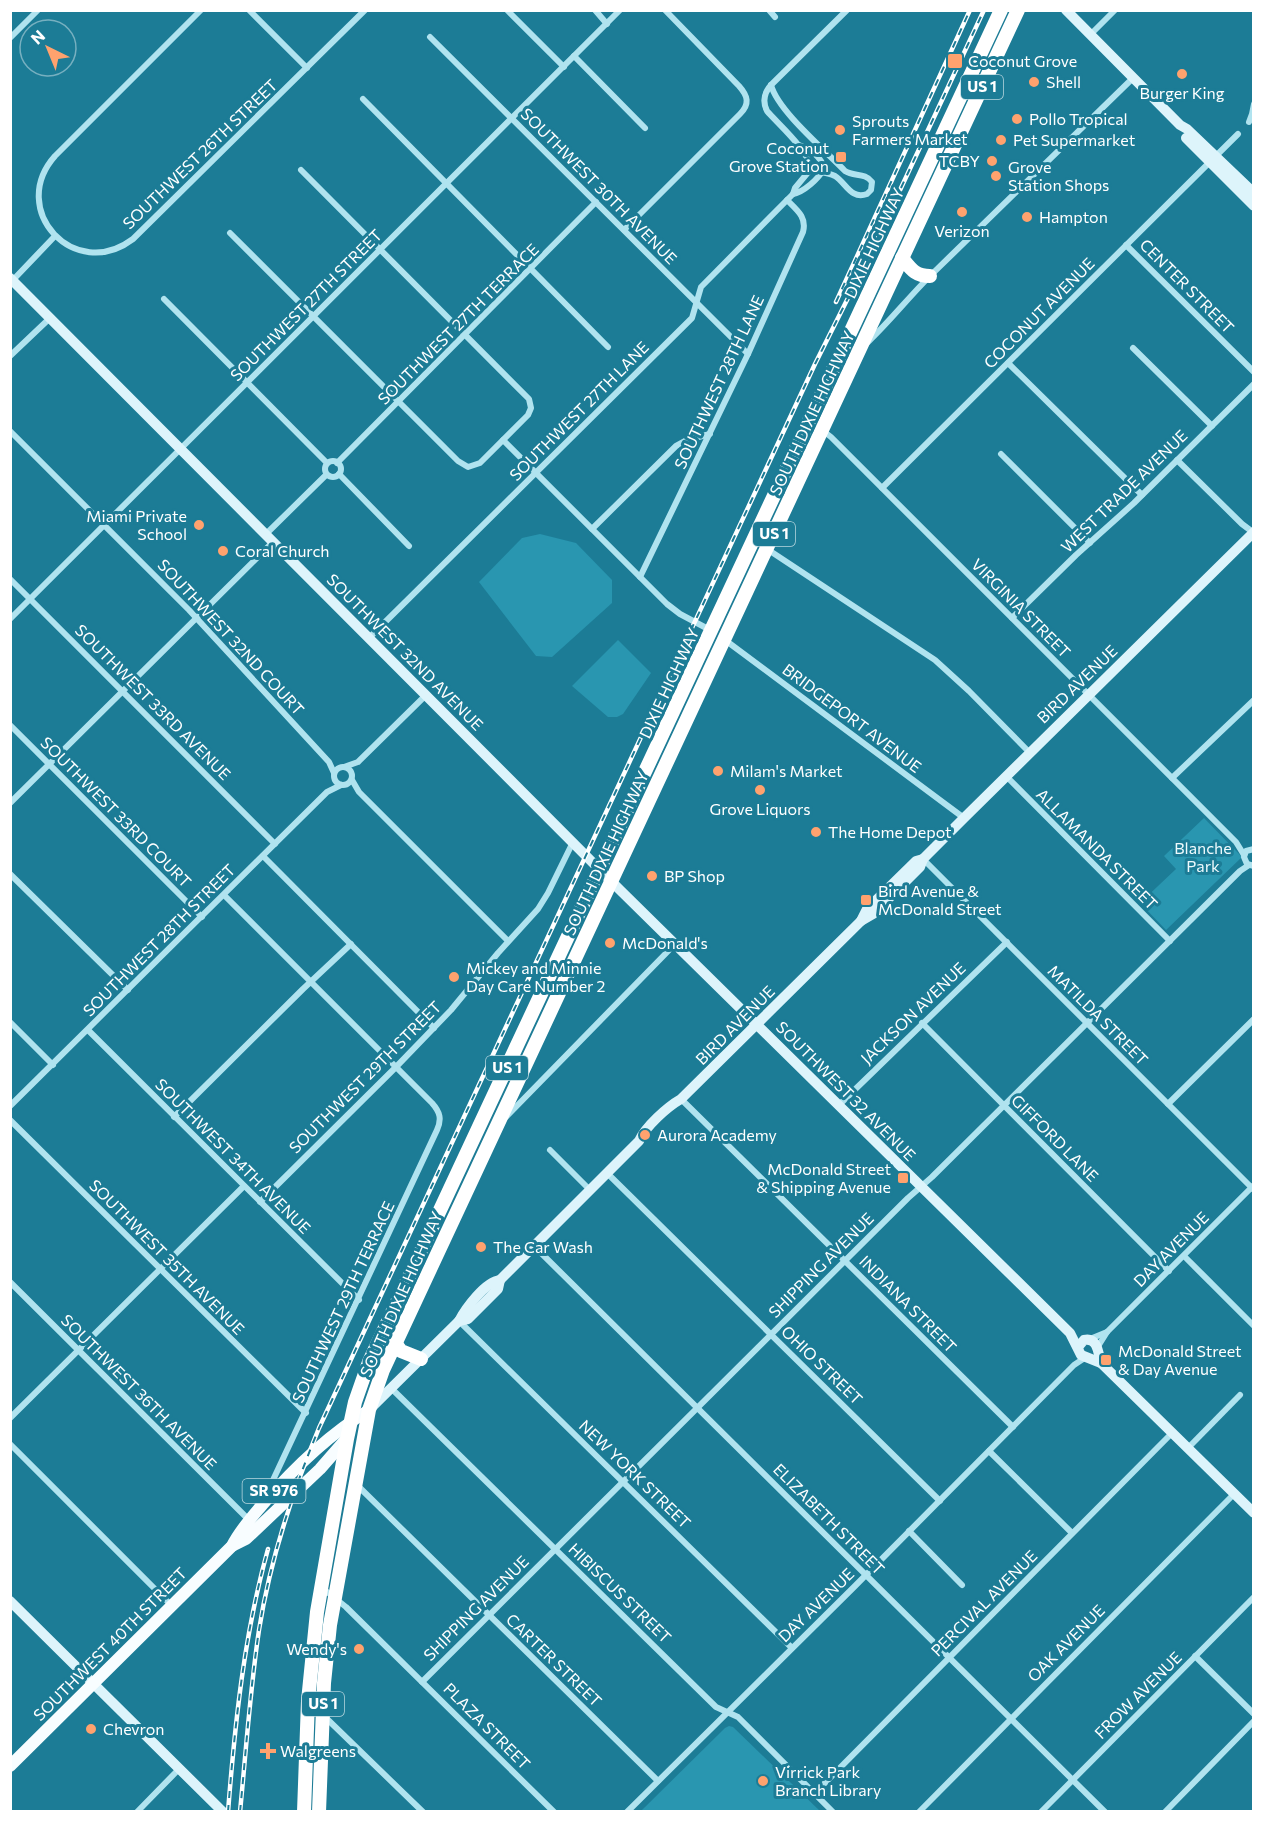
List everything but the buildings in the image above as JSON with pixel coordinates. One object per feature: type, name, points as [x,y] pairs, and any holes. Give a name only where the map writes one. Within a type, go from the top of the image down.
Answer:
[{"type":"highway","name":"DIXIE HIGHWAY","points":[[346,1439],[361,1381],[369,1362],[1001,10]]},
{"type":"highway","name":"SOUTH DIXIE HIGHWAY","points":[[319,1812],[322,1715],[326,1662],[335,1598],[369,1410],[383,1370],[1018,10]]},
{"type":"highway","points":[[902,258],[913,272],[930,276]]},
{"type":"highway","points":[[395,1343],[405,1354],[421,1359]]},
{"type":"highway","name":"US 1","points":[[304,1812],[313,1639],[346,1439]]},
{"type":"main road","name":"SOUTHWEST 40TH STREET","points":[[232,1546],[239,1531],[310,1456],[350,1422],[369,1410]]},
{"type":"main road","name":"SOUTHWEST 40TH STREET","points":[[11,1765],[232,1546],[246,1539],[320,1469],[369,1410]]},
{"type":"street","points":[[10,38],[38,10]]},
{"type":"street","points":[[12,279],[55,236],[45,223],[39,200],[41,182],[49,164],[201,10]]},
{"type":"street","points":[[249,10],[307,68]]},
{"type":"street","name":"SOUTHWEST 26TH STREET","points":[[55,236],[69,246],[87,252],[104,253],[123,247],[138,235],[364,10]]},
{"type":"street","points":[[507,10],[564,67]]},
{"type":"street","points":[[595,10],[607,24]]},
{"type":"street","name":"SOUTHWEST 27TH STREET","points":[[10,619],[620,10]]},
{"type":"street","points":[[624,230],[745,110],[748,101],[744,91],[664,10]]},
{"type":"street","points":[[769,10],[775,16]]},
{"type":"street","points":[[771,85],[774,94],[784,108],[845,171],[864,175],[872,182],[867,194],[858,196],[853,194],[838,178],[810,170],[810,161],[803,155],[799,145],[769,114],[764,100],[765,93],[771,85],[847,10]]},
{"type":"street","points":[[1066,10],[1180,126],[1182,134],[1254,193]]},
{"type":"street","points":[[1090,35],[1115,10]]},
{"type":"street","name":"SOUTHWEST 30TH AVENUE","points":[[430,37],[748,354]]},
{"type":"street","points":[[574,56],[645,128]]},
{"type":"street","points":[[860,348],[895,315],[930,276],[1133,78]]},
{"type":"street","points":[[363,99],[608,347]]},
{"type":"street","points":[[1249,122],[1254,104]]},
{"type":"street","name":"COCONUT AVENUE","points":[[882,489],[1238,134]]},
{"type":"street","points":[[799,145],[809,148],[820,160],[824,165],[822,172]]},
{"type":"street","points":[[1213,159],[1254,206]]},
{"type":"street","points":[[230,233],[458,461],[468,466],[480,463],[528,415],[531,405],[525,394],[301,170]]},
{"type":"street","name":"SOUTHWEST 27TH LANE","points":[[369,638],[692,318],[700,287],[793,194],[795,188],[810,170]]},
{"type":"street","name":"SOUTHWEST 27TH LANE","points":[[793,194],[801,193],[822,172]]},
{"type":"street","name":"SOUTHWEST 28TH LANE","points":[[640,577],[748,354],[804,230],[805,224],[802,217],[787,200]]},
{"type":"street","name":"SOUTHWEST 27TH TERRACE","points":[[337,463],[596,202]]},
{"type":"street","name":"CENTER STREET","points":[[1126,245],[1254,372]]},
{"type":"street","name":"SOUTHWEST 32ND AVENUE","points":[[12,279],[600,870]]},
{"type":"street","points":[[164,299],[327,463]]},
{"type":"street","points":[[10,356],[50,318]]},
{"type":"street","points":[[1133,348],[1212,426]]},
{"type":"street","points":[[1008,363],[1142,495]]},
{"type":"street","name":"WEST TRADE AVENUE","points":[[1012,618],[1142,495],[1254,384]]},
{"type":"street","name":"VIRGINIA STREET","points":[[809,422],[831,437],[1236,842],[1252,866]]},
{"type":"street","name":"SOUTHWEST 32ND COURT","points":[[10,431],[197,618],[329,762],[334,775]]},
{"type":"street","points":[[592,529],[676,446],[687,440],[710,434]]},
{"type":"street","points":[[503,440],[676,612],[712,631]]},
{"type":"street","points":[[1001,454],[1090,543]]},
{"type":"street","points":[[1177,460],[1253,532]]},
{"type":"street","points":[[327,463],[332,461],[337,463],[340,467],[339,474]]},
{"type":"street","points":[[10,803],[197,618],[326,475],[327,463]]},
{"type":"street","points":[[326,475],[333,477],[339,474]]},
{"type":"street","points":[[339,474],[409,546]]},
{"type":"street","name":"BIRD AVENUE","points":[[369,1410],[459,1321],[465,1308],[493,1281],[500,1280],[639,1141],[642,1134],[671,1104],[681,1099],[861,921],[867,909],[916,861],[924,859],[1029,752],[1253,532]]},
{"type":"street","points":[[767,549],[934,660],[969,691],[1029,752]]},
{"type":"street","name":"SOUTHWEST 33RD AVENUE","points":[[10,579],[275,844]]},
{"type":"street","name":"BRIDGEPORT AVENUE","points":[[724,640],[964,818]]},
{"type":"street","name":"SOUTHWEST 28TH STREET","points":[[10,1106],[327,792],[343,785],[352,777],[358,762],[426,695]]},
{"type":"street","points":[[1172,778],[1254,700]]},
{"type":"street","name":"SOUTHWEST 33RD COURT","points":[[10,726],[202,917]]},
{"type":"street","name":"SOUTHWEST 32ND COURT","points":[[329,762],[343,767]]},
{"type":"street","name":"SOUTHWEST 28TH STREET","points":[[327,792],[334,775],[343,767],[358,762]]},
{"type":"street","points":[[343,767],[349,769],[359,792],[508,941],[543,903],[573,841]]},
{"type":"street","points":[[334,775],[336,782],[359,792]]},
{"type":"street","name":"ALLAMANDA STREET","points":[[1006,776],[1170,941]]},
{"type":"street","name":"VIRGINIA STREET","points":[[1236,842],[1252,849]]},
{"type":"street","points":[[1244,857],[1252,849]]},
{"type":"street","points":[[263,856],[434,1028]]},
{"type":"street","name":"SHIPPING AVENUE","points":[[1240,871],[1244,857]]},
{"type":"street","name":"MATILDA STREET","points":[[924,859],[1253,1188]]},
{"type":"street","name":"SHIPPING AVENUE","points":[[422,1682],[770,1334],[1240,871],[1252,866]]},
{"type":"street","name":"SOUTHWEST 32 AVENUE","points":[[600,870],[1253,1511]]},
{"type":"street","points":[[10,874],[128,990]]},
{"type":"street","points":[[224,895],[396,1067]]},
{"type":"street","name":"SOUTHWEST 29TH STREET","points":[[260,1202],[434,1028],[508,941]]},
{"type":"street","name":"JACKSON AVENUE","points":[[839,1105],[1007,942]]},
{"type":"street","points":[[174,1117],[310,981],[351,944]]},
{"type":"street","points":[[497,1125],[675,944]]},
{"type":"street","points":[[1168,1104],[1254,1019]]},
{"type":"street","points":[[10,1022],[53,1065]]},
{"type":"street","name":"GIFFORD LANE","points":[[922,1023],[1169,1271]]},
{"type":"street","name":"SOUTHWEST 34TH AVENUE","points":[[88,1030],[358,1300]]},
{"type":"street","name":"SOUTHWEST 29TH TERRACE","points":[[269,1498],[273,1480],[437,1130],[440,1117],[432,1103],[396,1067]]},
{"type":"street","points":[[517,1084],[523,1088],[533,1088]]},
{"type":"street","name":"INDIANA STREET","points":[[681,1099],[1013,1427]]},
{"type":"street","name":"SOUTHWEST 35TH AVENUE","points":[[10,1120],[306,1413]]},
{"type":"street","points":[[550,1150],[590,1190]]},
{"type":"street","name":"OHIO STREET","points":[[607,1173],[940,1501]]},
{"type":"street","points":[[10,1418],[244,1186]]},
{"type":"street","name":"DAY AVENUE","points":[[627,1812],[940,1501],[1088,1349],[1253,1188]]},
{"type":"street","name":"ELIZABETH STREET","points":[[534,1246],[1105,1812]]},
{"type":"street","points":[[1184,1256],[1254,1326]]},
{"type":"street","name":"SOUTHWEST 36TH AVENUE","points":[[10,1282],[249,1520]]},
{"type":"street","name":"NEW YORK STREET","points":[[459,1321],[792,1648]]},
{"type":"street","name":"HIBISCUS STREET","points":[[391,1388],[716,1707],[738,1716],[833,1812]]},
{"type":"street","points":[[1188,1448],[1240,1395]]},
{"type":"street","name":"PERCIVAL AVENUE","points":[[815,1793],[1172,1433]]},
{"type":"street","points":[[10,1444],[172,1606]]},
{"type":"street","points":[[989,1451],[1072,1533]]},
{"type":"street","name":"CARTER STREET","points":[[355,1483],[658,1781]]},
{"type":"street","name":"OAK AVENUE","points":[[919,1812],[1234,1494]]},
{"type":"street","points":[[909,1531],[962,1585]]},
{"type":"street","name":"PLAZA STREET","points":[[321,1587],[422,1682],[554,1812]]},
{"type":"street","name":"FROW AVENUE","points":[[1041,1812],[1254,1597]]},
{"type":"street","points":[[10,1601],[223,1812]]},
{"type":"street","points":[[1195,1656],[1254,1714]]},
{"type":"street","points":[[308,1701],[423,1812]]},
{"type":"street","points":[[1165,1812],[1254,1721]]},
{"type":"street","points":[[137,1812],[179,1769]]},
{"type":"green space","points":[[540,534],[576,543],[612,580],[612,603],[552,657],[536,656],[479,582],[522,538]]},
{"type":"green space","points":[[618,640],[651,673],[623,714],[608,717],[572,686]]},
{"type":"green space","name":"Blanche Park","points":[[1204,818],[1242,857],[1166,930],[1140,903],[1176,869],[1164,856]]},
{"type":"green space","points":[[729,1726],[733,1727],[820,1811],[641,1811]]},
{"type":"railway","points":[[836,302],[970,10]]},
{"type":"railway","points":[[240,1812],[253,1675],[269,1578],[283,1527],[319,1428],[815,364],[873,248],[984,10]]},
{"type":"railway","points":[[228,1812],[242,1679],[253,1614],[268,1549]]},
{"type":"place","name":"Coconut Grove","points":[[955,61]]},
{"type":"place","name":"Burger King","points":[[1182,74]]},
{"type":"place","name":"Shell","points":[[1034,82]]},
{"type":"place","name":"Pollo Tropical","points":[[1017,119]]},
{"type":"place","name":"Sprouts Farmers Market","points":[[840,130]]},
{"type":"place","name":"Pet Supermarket","points":[[1001,140]]},
{"type":"place","name":"Coconut Grove Station","points":[[841,157]]},
{"type":"place","name":"TCBY","points":[[992,161]]},
{"type":"place","name":"Grove Station Shops","points":[[996,176]]},
{"type":"place","name":"Verizon","points":[[962,212]]},
{"type":"place","name":"Hampton","points":[[1027,217]]},
{"type":"place","name":"Miami Private School","points":[[199,525]]},
{"type":"place","name":"Coral Church","points":[[223,551]]},
{"type":"place","name":"Milam's Market","points":[[718,771]]},
{"type":"place","name":"Grove Liquors","points":[[760,790]]},
{"type":"place","name":"The Home Depot","points":[[816,832]]},
{"type":"place","name":"BP Shop","points":[[652,876]]},
{"type":"place","name":"Bird Avenue & McDonald Street","points":[[866,900]]},
{"type":"place","name":"McDonald's","points":[[610,943]]},
{"type":"place","name":"Mickey and Minnie Day Care Number 2","points":[[454,977]]},
{"type":"place","name":"Aurora Academy","points":[[645,1135]]},
{"type":"place","name":"McDonald Street & Shipping Avenue","points":[[903,1178]]},
{"type":"place","name":"The Car Wash","points":[[481,1247]]},
{"type":"place","name":"McDonald Street & Day Avenue","points":[[1106,1360]]},
{"type":"place","name":"Wendy's","points":[[359,1649]]},
{"type":"place","name":"Chevron","points":[[91,1729]]},
{"type":"place","name":"Walgreens","points":[[268,1751]]},
{"type":"place","name":"Virrick Park Branch Library","points":[[763,1781]]}]
